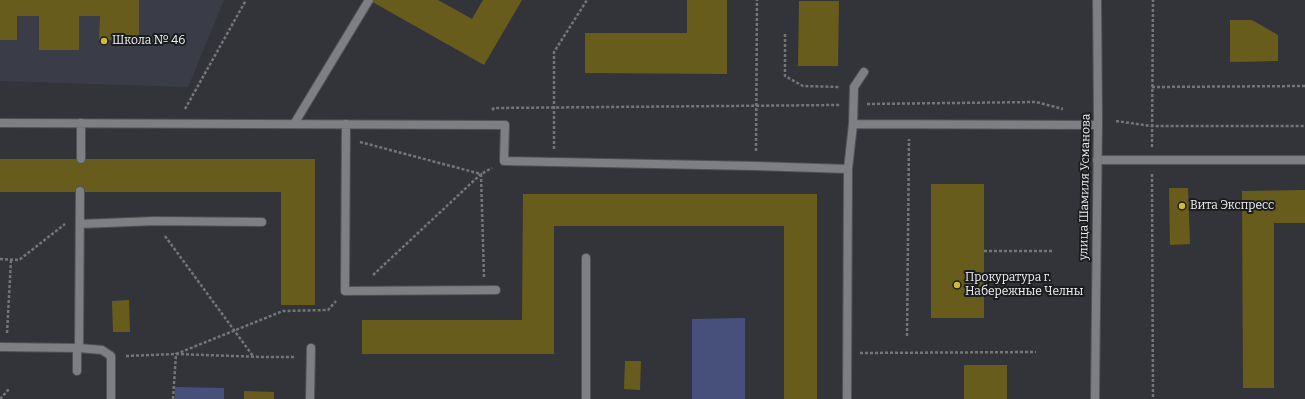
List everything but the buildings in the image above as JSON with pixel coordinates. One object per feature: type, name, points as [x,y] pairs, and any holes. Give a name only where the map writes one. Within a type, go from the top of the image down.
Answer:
[{"type":"street","points":[[294,124],[369,0]]},
{"type":"street","name":"улица Шамиля Усманова","points":[[1095,399],[1098,160],[1097,0]]},
{"type":"street","points":[[847,399],[848,169],[853,124],[854,87],[864,72]]},
{"type":"street","points":[[0,123],[505,126],[504,161],[848,169]]},
{"type":"street","points":[[81,123],[81,159]]},
{"type":"street","points":[[346,124],[345,290],[496,290]]},
{"type":"street","points":[[853,124],[1098,125]]},
{"type":"street","points":[[1098,160],[1305,160]]},
{"type":"street","points":[[77,371],[80,191]]},
{"type":"street","points":[[80,224],[155,221],[262,222]]},
{"type":"street","points":[[586,258],[586,399]]},
{"type":"street","points":[[3,348],[78,348],[102,350],[111,356],[111,399]]},
{"type":"street","points":[[310,399],[311,348]]},
{"type":"path","points":[[177,124],[246,0]]},
{"type":"path","points":[[553,161],[554,52],[587,0]]},
{"type":"path","points":[[756,166],[757,0]]},
{"type":"path","points":[[1153,0],[1151,126],[1153,399]]},
{"type":"path","points":[[785,34],[785,76],[803,86],[854,87]]},
{"type":"path","points":[[1152,87],[1305,86]]},
{"type":"path","points":[[468,125],[494,108],[1036,102],[1066,110]]},
{"type":"path","points":[[1116,121],[1151,126],[1305,126]]},
{"type":"path","points":[[907,336],[909,124]]},
{"type":"path","points":[[346,139],[481,174]]},
{"type":"path","points":[[356,290],[481,174],[504,161]]},
{"type":"path","points":[[481,174],[484,290]]},
{"type":"path","points":[[0,260],[19,260],[80,211]]},
{"type":"path","points":[[172,246],[253,357]]},
{"type":"path","points":[[984,251],[1052,251]]},
{"type":"path","points":[[3,348],[11,260]]},
{"type":"path","points":[[176,354],[283,311],[328,310],[345,290]]},
{"type":"path","points":[[847,353],[1036,352]]},
{"type":"path","points":[[173,399],[176,354]]},
{"type":"path","points":[[140,355],[176,354],[253,357],[286,356]]},
{"type":"path","points":[[0,399],[10,388]]},
{"type":"shaded area","name":"Школа № 46","points":[[0,0],[224,0],[188,87],[0,81]]},
{"type":"shaded area","points":[[745,318],[745,399],[692,399],[692,319]]},
{"type":"shaded area","points":[[175,387],[224,388],[224,399],[175,399]]},
{"type":"place","name":"Школа № 46","points":[[104,41]]},
{"type":"place","name":"Вита Экспресс","points":[[1182,206]]},
{"type":"place","name":"Прокуратура г. Набережные Челны","points":[[957,285]]}]
